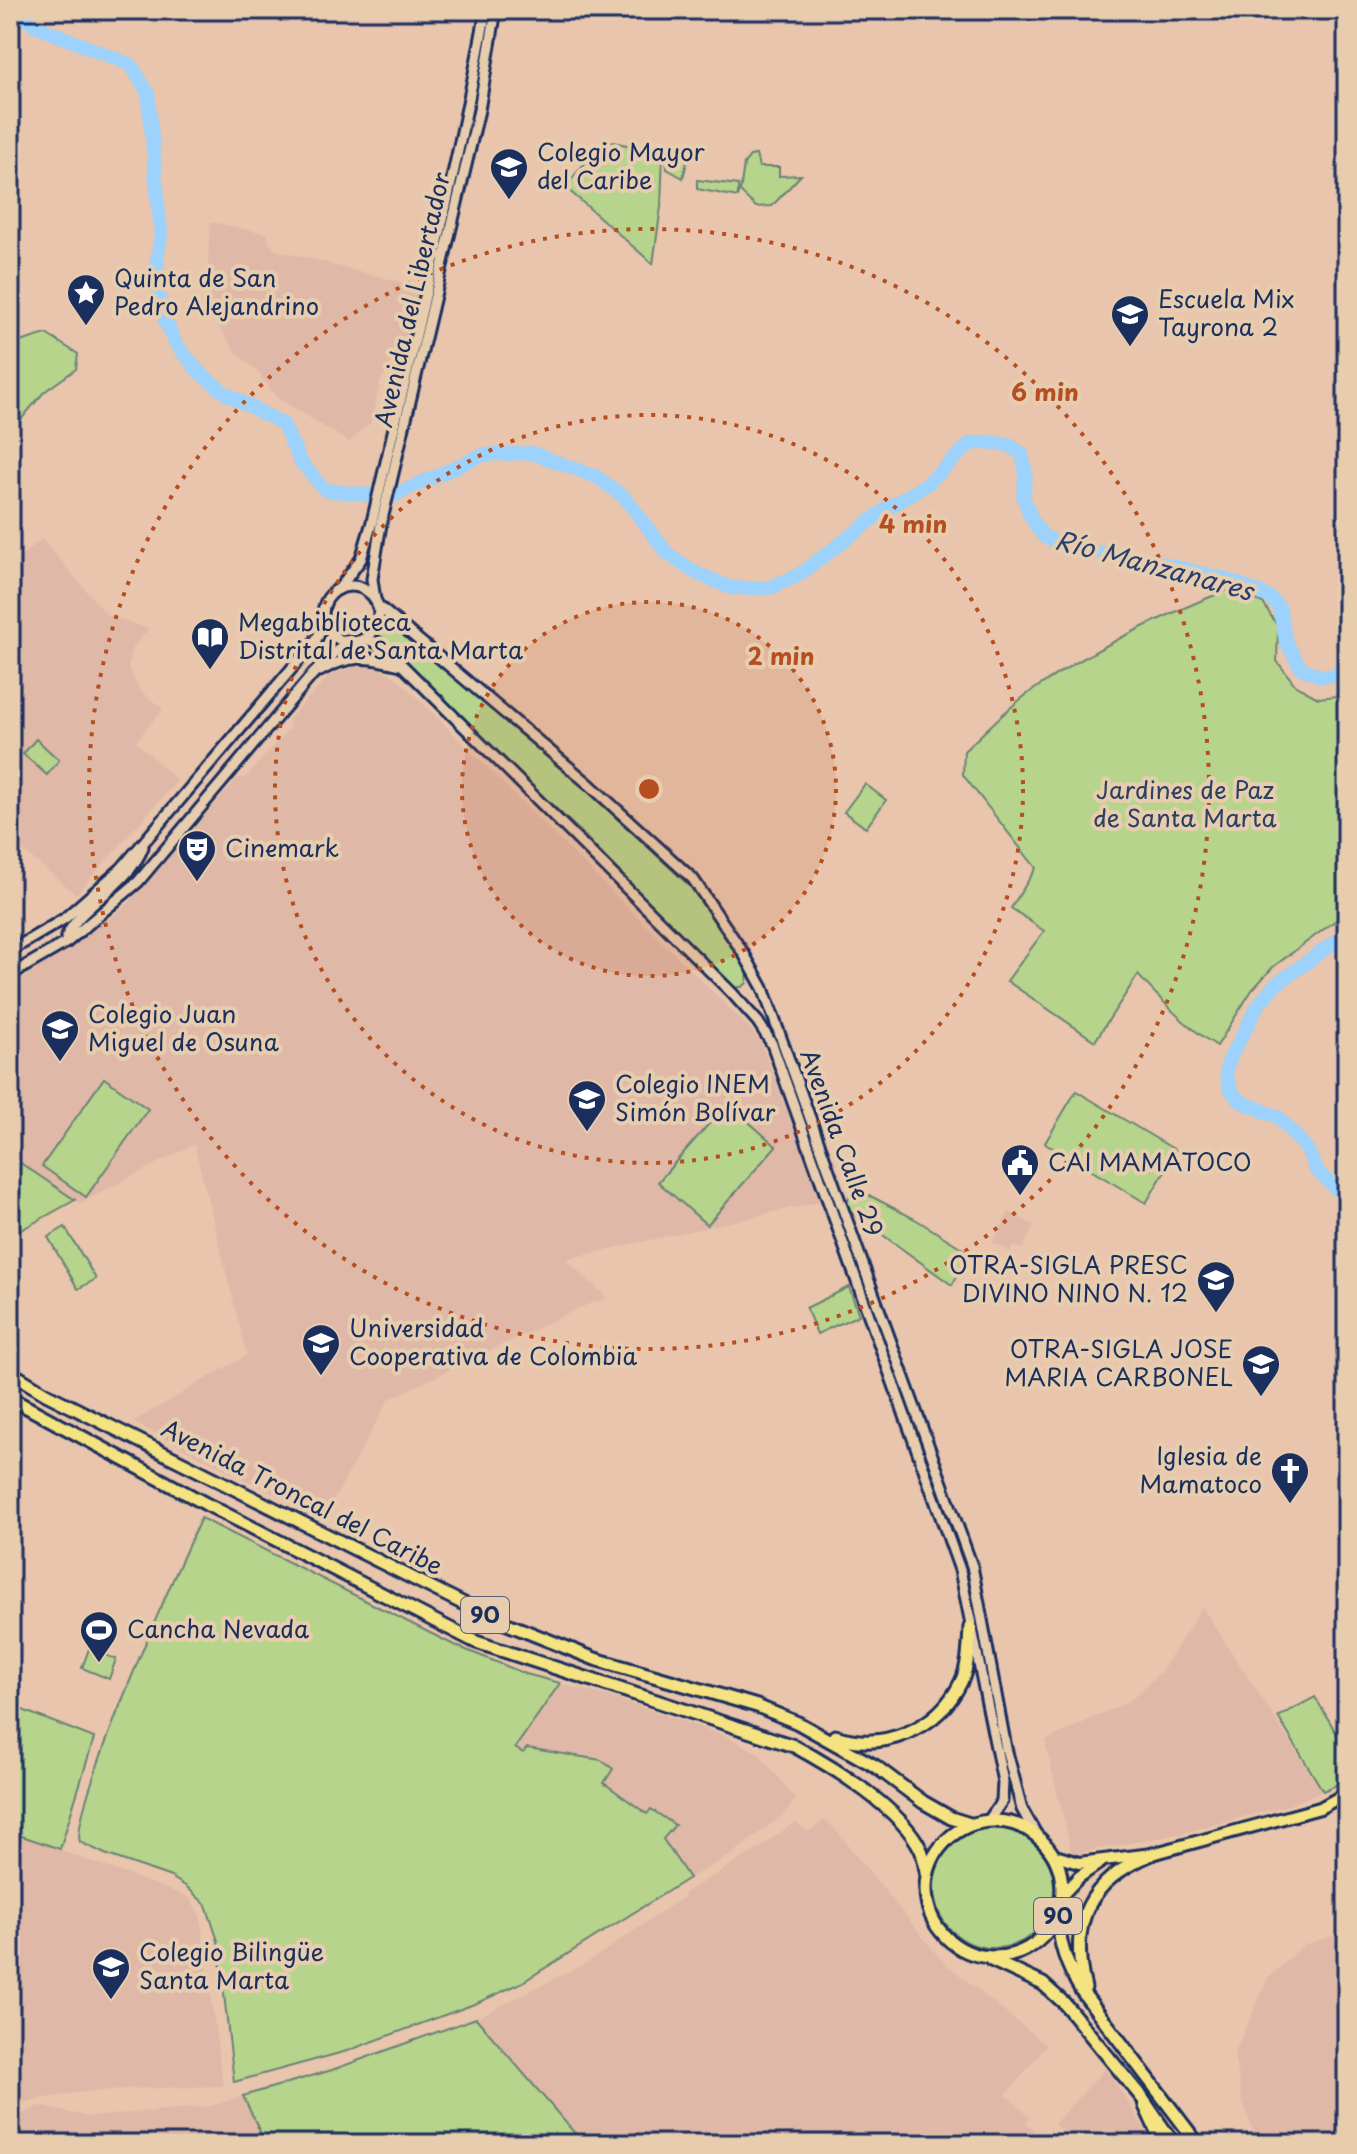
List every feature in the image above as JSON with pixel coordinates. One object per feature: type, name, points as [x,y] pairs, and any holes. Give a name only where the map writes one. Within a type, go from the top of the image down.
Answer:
[{"type":"highway","name":"Avenida Troncal del Caribe","points":[[10,1372],[46,1394],[490,1617],[595,1659],[757,1706],[798,1723],[875,1766],[923,1802],[951,1818],[970,1824]]},
{"type":"highway","name":"Avenida Troncal del Caribe","points":[[10,1398],[206,1504],[476,1642],[794,1746],[832,1766],[885,1807],[921,1849],[927,1875]]},
{"type":"highway","points":[[798,1723],[848,1741],[876,1742],[903,1736],[927,1723],[947,1704],[962,1681],[969,1654],[970,1627]]},
{"type":"highway","points":[[927,1875],[938,1850],[947,1839],[970,1824],[989,1820],[1021,1826],[1036,1834]]},
{"type":"highway","name":"90","points":[[1036,1834],[1055,1856],[1062,1874],[1059,1940],[1067,1965],[1081,1990],[1198,2144]]},
{"type":"highway","points":[[1099,2013],[1085,1989],[1078,1961],[1083,1919],[1104,1883],[1126,1865],[1152,1854]]},
{"type":"highway","name":"90","points":[[927,1875],[926,1893],[935,1924],[944,1936],[959,1947],[1043,1984],[1064,2003],[1143,2099],[1174,2144]]},
{"type":"highway","name":"90","points":[[983,1957],[1006,1957],[1028,1950],[1046,1936],[1058,1916]]},
{"type":"main road","name":"Avenida del Libertador","points":[[376,603],[372,579],[376,523],[472,92],[486,10]]},
{"type":"main road","name":"Avenida del Libertador","points":[[396,438],[479,110],[496,10]]},
{"type":"main road","name":"Avenida del Libertador","points":[[339,589],[361,559],[376,523]]},
{"type":"main road","points":[[10,951],[52,927],[121,869],[316,640],[325,623],[325,604],[339,589],[355,586],[363,589],[376,603],[377,625],[364,639],[347,641],[333,635],[325,623]]},
{"type":"main road","name":"Avenida Calle 29","points":[[376,603],[528,731],[693,879],[737,942],[763,988],[972,1566],[1006,1748],[1022,1809],[1036,1834]]},
{"type":"main road","name":"Avenida Calle 29","points":[[364,639],[379,643],[403,666],[732,993],[758,1022],[772,1044],[960,1570],[1003,1782],[1002,1801],[989,1820]]},
{"type":"main road","points":[[10,975],[67,942],[138,882],[313,674],[347,641]]},
{"type":"main road","points":[[313,674],[350,657],[403,666]]},
{"type":"main road","points":[[67,942],[73,925],[119,883],[138,860],[146,840]]},
{"type":"main road","points":[[1055,1856],[1079,1863],[1152,1854],[1320,1808],[1347,1793]]},
{"type":"main road","points":[[1063,1894],[1079,1877],[1101,1862]]},
{"type":"main road","points":[[1143,2099],[1149,2120],[1162,2144]]},
{"type":"shaded area","points":[[211,222],[268,234],[268,242],[275,250],[423,288],[412,328],[380,382],[371,422],[349,442],[278,398],[254,368],[234,350],[220,328],[209,308]]},
{"type":"shaded area","points":[[42,539],[107,615],[149,629],[133,647],[128,667],[140,691],[163,709],[136,741],[177,781],[76,894],[10,840],[10,565]]},
{"type":"shaded area","points":[[364,666],[397,678],[753,1032],[761,1044],[823,1201],[566,1259],[607,1298],[581,1307],[389,1399],[323,1519],[133,1422],[247,1355],[194,1144],[80,1203],[10,1156],[10,988],[125,907],[238,778],[245,778],[291,727],[288,720],[329,676]]},
{"type":"shaded area","points":[[1009,1212],[1034,1226],[1022,1249],[1013,1246],[1010,1251],[992,1243]]},
{"type":"shaded area","points":[[1202,1607],[1322,1791],[1289,1805],[1179,1834],[1072,1854],[1045,1741],[1131,1700],[1162,1671]]},
{"type":"shaded area","points":[[561,1684],[614,1698],[729,1737],[759,1754],[796,1799],[785,1813],[732,1854],[689,1878],[663,1839],[674,1825],[651,1809],[647,1814],[603,1783],[613,1769],[601,1760],[528,1748],[523,1753],[515,1748]]},
{"type":"shaded area","points":[[825,1820],[942,1961],[1046,2045],[1006,2095],[1030,2117],[1026,2123],[1034,2130],[1022,2144],[584,2144],[476,2018],[590,1961],[685,1893],[761,1847],[795,1822],[808,1832]]},
{"type":"shaded area","name":"Colegio Bilingüe Santa Marta","points":[[10,1832],[189,1897],[200,1916],[223,2086],[74,2093],[10,2107]]},
{"type":"shaded area","points":[[1341,1933],[1347,1937],[1347,2144],[1254,2144],[1256,2138],[1242,2100],[1234,2054],[1268,1978],[1304,1945]]},
{"type":"shaded area","points":[[1106,2068],[1153,2144],[1077,2144],[1054,2124]]},
{"type":"shaded area","points":[[243,2096],[266,2144],[10,2144],[10,2120],[40,2106],[89,2117],[212,2106]]},
{"type":"green space","points":[[604,140],[663,153],[661,207],[653,264],[565,187]]},
{"type":"green space","points":[[666,155],[688,158],[683,178],[667,169]]},
{"type":"green space","points":[[756,155],[759,167],[779,167],[779,176],[801,175],[772,206],[756,207],[740,192],[744,164],[750,156]]},
{"type":"green space","points":[[697,180],[738,185],[738,197],[697,189]]},
{"type":"green space","points":[[46,334],[78,354],[76,369],[44,392],[13,429],[10,427],[10,345]]},
{"type":"green space","name":"Jardines de Paz de Santa Marta","points":[[1230,589],[1263,603],[1278,627],[1277,661],[1296,686],[1318,698],[1347,695],[1347,912],[1273,967],[1252,990],[1217,1046],[1185,1022],[1138,975],[1095,1041],[1007,981],[1044,931],[1011,908],[1036,868],[963,775],[964,751],[1006,711],[1080,660],[1153,622]]},
{"type":"green space","points":[[386,613],[512,721],[695,891],[721,924],[748,971],[747,983],[742,987],[729,987],[582,833],[474,731],[377,633]]},
{"type":"green space","points":[[36,739],[59,760],[47,775],[23,754]]},
{"type":"green space","points":[[865,784],[886,800],[866,828],[844,812]]},
{"type":"green space","points":[[104,1078],[148,1109],[86,1197],[42,1166]]},
{"type":"green space","points":[[1076,1091],[1177,1151],[1146,1203],[1045,1143]]},
{"type":"green space","points":[[727,1103],[776,1146],[707,1225],[658,1182]]},
{"type":"green space","points":[[10,1156],[75,1200],[10,1236]]},
{"type":"green space","points":[[855,1188],[915,1219],[970,1253],[952,1285],[844,1207]]},
{"type":"green space","points":[[65,1227],[96,1279],[78,1289],[48,1237]]},
{"type":"green space","points":[[849,1287],[859,1315],[817,1334],[806,1308]]},
{"type":"green space","points":[[201,1518],[454,1645],[526,1674],[560,1683],[515,1748],[523,1753],[527,1748],[601,1760],[613,1769],[604,1783],[647,1814],[651,1809],[675,1825],[663,1839],[689,1878],[521,1983],[477,2003],[347,2051],[234,2082],[218,1941],[206,1905],[171,1877],[80,1842],[81,1821],[108,1737]]},
{"type":"green space","name":"Cancha Nevada","points":[[89,1649],[116,1659],[109,1679],[82,1668]]},
{"type":"green space","points":[[1315,1697],[1347,1751],[1343,1782],[1323,1791],[1278,1717]]},
{"type":"green space","points":[[10,1705],[94,1738],[60,1849],[10,1832]]},
{"type":"green space","points":[[994,1828],[1017,1832],[1037,1845],[1050,1865],[1054,1888],[1050,1911],[1037,1931],[1017,1944],[994,1948],[971,1944],[951,1931],[938,1911],[934,1888],[938,1865],[951,1845],[971,1832]]},
{"type":"green space","points":[[476,2018],[584,2144],[266,2144],[243,2096],[332,2070]]},
{"type":"waterway","name":"Río Manzanares","points":[[12,10],[36,26],[131,65],[148,93],[161,235],[157,260],[160,309],[176,344],[199,372],[225,393],[283,424],[300,461],[325,490],[390,497],[482,455],[532,453],[597,477],[625,498],[668,554],[694,572],[731,588],[769,588],[799,575],[882,512],[927,484],[970,444],[1003,444],[1022,454],[1026,472],[1023,496],[1032,520],[1044,537],[1074,549],[1140,558],[1225,579],[1269,597],[1279,607],[1286,642],[1301,668],[1320,676],[1331,676],[1347,667]]},
{"type":"waterway","name":"Río Manzanares","points":[[1347,933],[1274,986],[1259,1004],[1229,1060],[1226,1072],[1230,1089],[1240,1101],[1278,1117],[1307,1149],[1316,1170],[1347,1199]]},
{"type":"place","name":"Colegio Mayor del Caribe","points":[[509,201]]},
{"type":"place","name":"Quinta de San Pedro Alejandrino","points":[[86,327]]},
{"type":"place","name":"Escuela Mix Tayrona 2","points":[[1130,348]]},
{"type":"place","name":"Megabiblioteca Distrital de Santa Marta","points":[[210,671]]},
{"type":"place","name":"Cinemark","points":[[197,883]]},
{"type":"place","name":"Colegio Juan Miguel de Osuna","points":[[60,1063]]},
{"type":"place","name":"Colegio INEM Simón Bolívar","points":[[587,1133]]},
{"type":"place","name":"CAI MAMATOCO","points":[[1020,1197]]},
{"type":"place","name":"OTRA-SIGLA PRESC DIVINO NINO N. 12","points":[[1216,1314]]},
{"type":"place","name":"Universidad Cooperativa de Colombia","points":[[321,1377]]},
{"type":"place","name":"OTRA-SIGLA JOSE MARIA CARBONEL","points":[[1261,1398]]},
{"type":"place","name":"Iglesia de Mamatoco","points":[[1290,1505]]},
{"type":"place","name":"Cancha Nevada","points":[[99,1664]]},
{"type":"place","name":"Colegio Bilingüe Santa Marta","points":[[111,2001]]}]
